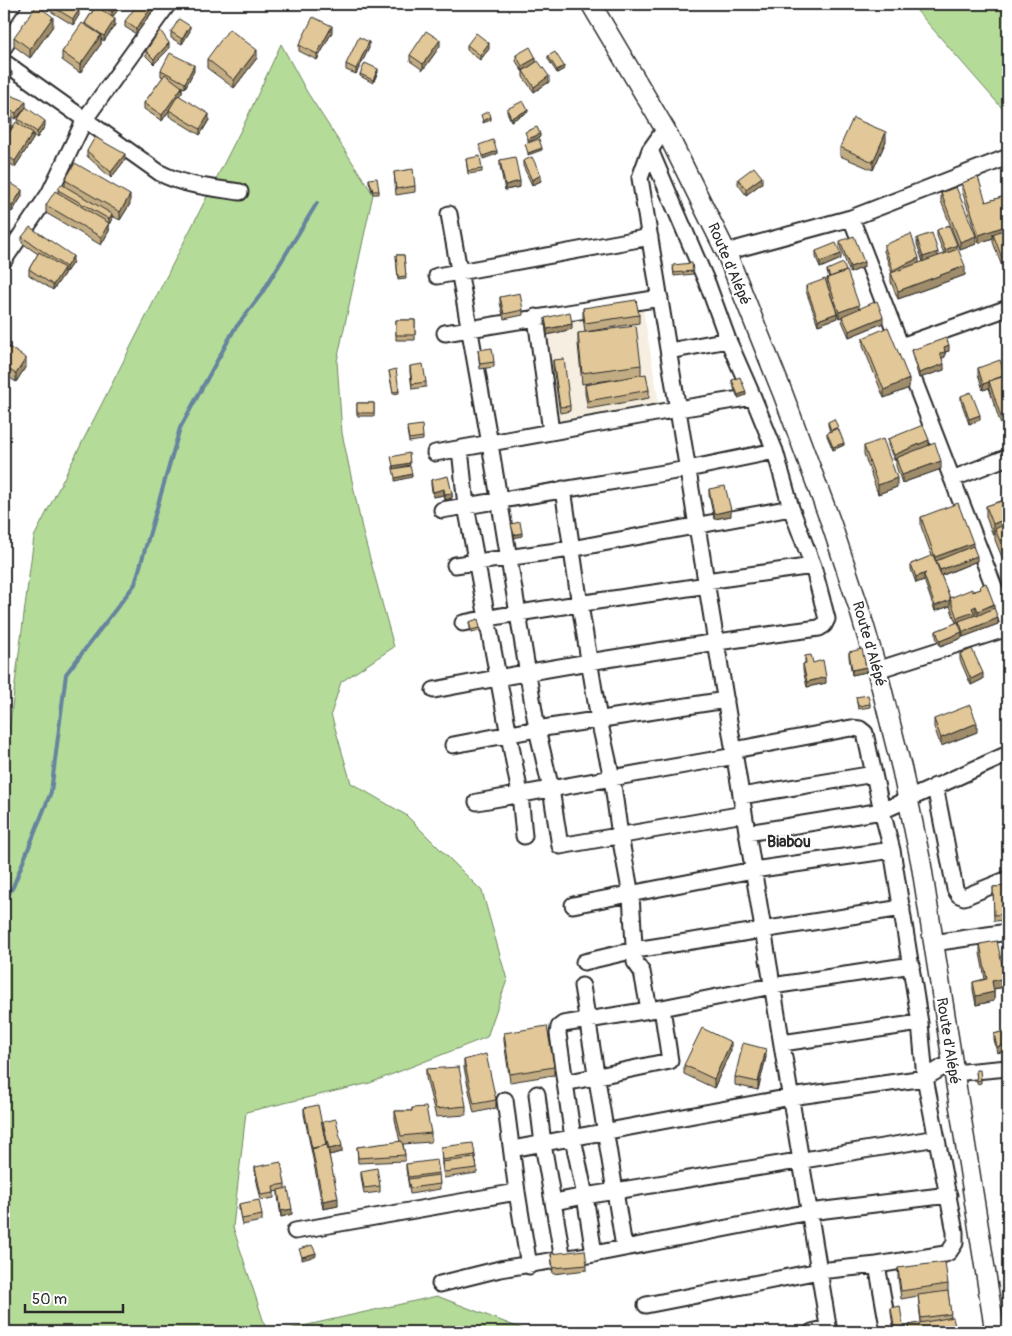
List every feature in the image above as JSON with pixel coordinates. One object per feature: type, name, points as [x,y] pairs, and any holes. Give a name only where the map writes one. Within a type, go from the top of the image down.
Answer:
[{"type":"main road","name":"Route d'Alépé","points":[[591,4],[665,129],[726,252],[783,394],[831,523],[858,605],[908,799],[920,863],[995,1332]]},
{"type":"street","points":[[4,47],[32,4]]},
{"type":"street","points":[[4,260],[49,194],[85,119],[168,4]]},
{"type":"street","points":[[4,62],[160,172],[173,179],[240,192]]},
{"type":"street","points":[[665,129],[650,150],[640,178],[829,1330],[812,1332]]},
{"type":"street","points":[[434,690],[528,672],[716,641],[819,628],[824,625],[827,619],[813,566],[774,451],[728,340],[708,285],[650,150]]},
{"type":"street","points":[[726,252],[851,218],[1008,157]]},
{"type":"street","points":[[449,214],[490,444],[537,729],[551,789],[560,846],[744,814]]},
{"type":"street","points":[[851,218],[1008,623]]},
{"type":"street","points":[[437,276],[650,237]]},
{"type":"street","points":[[445,333],[660,298]]},
{"type":"street","points":[[901,346],[1008,308]]},
{"type":"street","points":[[536,317],[551,432]]},
{"type":"street","points":[[669,351],[728,340]]},
{"type":"street","points":[[435,453],[753,397]]},
{"type":"street","points":[[460,449],[466,506],[520,794],[524,836]]},
{"type":"street","points":[[442,510],[688,470],[774,451]]},
{"type":"street","points":[[952,479],[1008,457]]},
{"type":"street","points":[[563,489],[599,720],[612,778],[631,895],[635,962],[642,972],[655,1008],[670,1061],[565,1083]]},
{"type":"street","points":[[456,564],[571,549],[792,508]]},
{"type":"street","points":[[463,623],[518,612],[580,605],[813,566]]},
{"type":"street","points":[[876,670],[1008,628]]},
{"type":"street","points":[[453,745],[537,729],[726,700]]},
{"type":"street","points":[[477,802],[612,778],[851,728],[860,729],[865,733],[892,850],[912,965],[925,1078],[956,1240],[949,1252],[877,1265],[819,1271],[646,1306]]},
{"type":"street","points":[[747,833],[882,811],[1008,754]]},
{"type":"street","points":[[741,796],[874,774]]},
{"type":"street","points":[[935,786],[955,889],[959,895],[964,897],[971,896],[1008,880]]},
{"type":"street","points":[[574,905],[754,870],[892,850]]},
{"type":"street","points":[[584,962],[635,950],[902,908]]},
{"type":"street","points":[[933,943],[1008,932]]},
{"type":"street","points":[[594,1254],[573,1138],[559,1027],[563,1024],[772,986],[912,965]]},
{"type":"street","points":[[582,986],[624,1247]]},
{"type":"street","points":[[782,1043],[920,1023]]},
{"type":"street","points":[[512,1149],[606,1133],[790,1097],[925,1078],[943,1067],[952,1069],[1008,1068]]},
{"type":"street","points":[[537,1094],[543,1144],[563,1260]]},
{"type":"street","points":[[505,1100],[529,1266]]},
{"type":"street","points":[[554,1202],[937,1138]]},
{"type":"street","points":[[295,1231],[517,1192]]},
{"type":"street","points":[[440,1284],[500,1269],[563,1260],[809,1212],[949,1196]]},
{"type":"street","points":[[877,1265],[890,1332]]},
{"type":"shaded area","points":[[642,302],[659,404],[551,422],[534,320]]},
{"type":"green space","points":[[911,4],[1008,4],[1008,115]]},
{"type":"green space","points":[[281,44],[307,92],[373,194],[337,361],[342,433],[363,533],[394,647],[341,682],[331,714],[351,783],[406,815],[482,891],[507,980],[487,1037],[370,1083],[246,1112],[233,1227],[267,1332],[4,1332],[4,769],[34,537],[246,120]]},
{"type":"green space","points":[[437,1296],[530,1332],[276,1332]]},
{"type":"building","points":[[48,4],[69,4],[79,10],[73,19]]},
{"type":"building","points":[[100,4],[118,4],[112,12]]},
{"type":"building","points":[[138,4],[154,4],[136,29],[125,21]]},
{"type":"building","points":[[37,5],[53,17],[30,49],[14,37]]},
{"type":"building","points":[[96,6],[115,19],[104,36],[85,23]]},
{"type":"building","points":[[313,17],[332,26],[317,54],[299,45]]},
{"type":"building","points":[[179,19],[190,26],[182,39],[171,32]]},
{"type":"building","points":[[82,23],[101,35],[80,65],[62,52]]},
{"type":"building","points":[[229,29],[257,50],[234,80],[207,59]]},
{"type":"building","points":[[160,30],[169,43],[154,59],[146,51]]},
{"type":"building","points":[[426,31],[440,40],[423,64],[410,55]]},
{"type":"building","points":[[476,33],[489,43],[480,55],[467,45]]},
{"type":"building","points":[[359,37],[369,42],[356,69],[346,64]]},
{"type":"building","points":[[530,47],[536,58],[522,66],[516,55]]},
{"type":"building","points":[[555,52],[564,66],[557,70],[548,56]]},
{"type":"building","points":[[170,53],[194,65],[185,83],[161,70]]},
{"type":"building","points":[[538,61],[549,76],[534,87],[523,71]]},
{"type":"building","points":[[365,63],[378,69],[373,80],[360,74]]},
{"type":"building","points":[[4,66],[12,72],[4,80]]},
{"type":"building","points":[[165,74],[182,87],[162,115],[144,103]]},
{"type":"building","points":[[10,95],[26,101],[16,113],[4,108]]},
{"type":"building","points":[[178,95],[209,114],[200,129],[169,110]]},
{"type":"building","points":[[523,101],[528,110],[511,118],[507,109]]},
{"type":"building","points":[[26,107],[45,121],[37,132],[18,119]]},
{"type":"building","points":[[489,111],[491,117],[483,121],[481,115]]},
{"type":"building","points":[[4,113],[12,118],[4,131]]},
{"type":"building","points":[[853,118],[886,132],[873,162],[840,147]]},
{"type":"building","points":[[16,122],[33,133],[15,161],[4,154],[4,141]]},
{"type":"building","points":[[537,127],[540,134],[528,139],[525,132]]},
{"type":"building","points":[[95,137],[125,154],[111,172],[87,151]]},
{"type":"building","points":[[539,139],[542,148],[528,153],[525,144]]},
{"type":"building","points":[[493,140],[497,151],[483,156],[479,145]]},
{"type":"building","points":[[480,156],[482,169],[468,171],[466,159]]},
{"type":"building","points":[[515,157],[520,181],[505,185],[500,160]]},
{"type":"building","points":[[532,157],[541,175],[532,180],[523,161]]},
{"type":"building","points":[[75,163],[130,195],[120,212],[65,180]]},
{"type":"building","points":[[754,167],[762,177],[746,189],[738,179]]},
{"type":"building","points":[[413,169],[415,186],[396,189],[394,172]]},
{"type":"building","points":[[978,177],[986,202],[1008,195],[1008,225],[979,235],[962,183]]},
{"type":"building","points":[[377,178],[379,191],[373,191],[369,179]]},
{"type":"building","points":[[4,179],[22,190],[12,206],[4,201]]},
{"type":"building","points":[[61,184],[112,214],[109,219],[58,190]]},
{"type":"building","points":[[956,187],[976,236],[960,242],[941,193]]},
{"type":"building","points":[[55,191],[109,223],[101,237],[46,205]]},
{"type":"building","points":[[949,225],[957,245],[945,250],[937,230]]},
{"type":"building","points":[[30,227],[73,256],[66,267],[22,237]]},
{"type":"building","points":[[1008,228],[1008,274],[993,234]]},
{"type":"building","points":[[932,233],[938,252],[923,257],[917,238]]},
{"type":"building","points":[[911,234],[919,258],[893,270],[884,245]]},
{"type":"building","points":[[854,236],[864,262],[850,267],[840,241]]},
{"type":"building","points":[[836,243],[841,254],[820,262],[816,251]]},
{"type":"building","points":[[958,249],[965,266],[898,291],[891,273]]},
{"type":"building","points":[[39,252],[64,268],[53,285],[29,269]]},
{"type":"building","points":[[396,255],[404,255],[406,276],[398,277]]},
{"type":"building","points":[[692,263],[693,271],[674,273],[673,265]]},
{"type":"building","points":[[843,263],[846,271],[830,277],[827,270]]},
{"type":"building","points":[[847,271],[859,305],[839,312],[827,278]]},
{"type":"building","points":[[825,279],[837,313],[818,320],[806,286]]},
{"type":"building","points":[[520,293],[523,310],[504,314],[500,297]]},
{"type":"building","points":[[636,300],[639,315],[585,323],[583,308]]},
{"type":"building","points":[[877,301],[883,317],[849,331],[842,316]]},
{"type":"building","points":[[570,312],[572,324],[547,329],[545,318]]},
{"type":"building","points":[[396,320],[415,320],[415,335],[396,335]]},
{"type":"building","points":[[636,326],[641,365],[582,373],[578,333]]},
{"type":"building","points":[[888,327],[909,379],[884,390],[863,338]]},
{"type":"building","points":[[946,338],[949,345],[944,347],[945,352],[940,353],[944,364],[919,373],[912,350]]},
{"type":"building","points":[[4,344],[26,358],[16,374],[4,366]]},
{"type":"building","points":[[492,348],[494,362],[480,364],[478,350]]},
{"type":"building","points":[[564,359],[570,406],[560,407],[553,360]]},
{"type":"building","points":[[1000,360],[1005,376],[983,384],[978,368]]},
{"type":"building","points":[[423,364],[426,382],[412,384],[410,366]]},
{"type":"building","points":[[396,369],[399,391],[393,392],[389,371]]},
{"type":"building","points":[[646,374],[649,390],[588,401],[585,385]]},
{"type":"building","points":[[1008,374],[1008,438],[989,381]]},
{"type":"building","points":[[740,377],[746,392],[738,395],[732,380]]},
{"type":"building","points":[[971,392],[980,415],[969,419],[961,396]]},
{"type":"building","points":[[357,403],[374,403],[374,413],[357,413]]},
{"type":"building","points":[[834,419],[838,427],[831,430],[828,422]]},
{"type":"building","points":[[422,425],[423,437],[409,439],[407,427]]},
{"type":"building","points":[[923,425],[929,440],[894,455],[888,439]]},
{"type":"building","points":[[838,428],[844,443],[833,447],[827,433]]},
{"type":"building","points":[[883,439],[897,478],[878,485],[864,446]]},
{"type":"building","points":[[935,443],[941,461],[902,475],[896,458]]},
{"type":"building","points":[[409,453],[410,463],[393,466],[391,457]]},
{"type":"building","points":[[410,466],[412,474],[395,478],[393,469]]},
{"type":"building","points":[[448,476],[452,493],[445,494],[444,489],[433,492],[431,480]]},
{"type":"building","points":[[725,486],[731,510],[714,514],[709,489]]},
{"type":"building","points":[[1008,499],[1008,518],[993,524],[986,506]]},
{"type":"building","points":[[958,503],[973,543],[935,557],[921,517]]},
{"type":"building","points":[[520,522],[522,533],[514,535],[511,524]]},
{"type":"building","points":[[1008,523],[1008,549],[1004,551],[995,529]]},
{"type":"building","points":[[973,546],[977,556],[940,570],[936,561]]},
{"type":"building","points":[[933,555],[950,598],[950,600],[935,606],[924,575],[926,573],[916,577],[911,564]]},
{"type":"building","points":[[986,583],[994,604],[978,611],[976,606],[972,608],[974,612],[957,618],[950,598],[972,589],[972,592],[981,589],[980,586]]},
{"type":"building","points":[[994,608],[998,618],[963,632],[959,621],[977,616]]},
{"type":"building","points":[[478,619],[480,628],[471,630],[469,622]]},
{"type":"building","points":[[958,622],[962,632],[940,641],[936,631]]},
{"type":"building","points":[[862,649],[866,667],[852,670],[849,652]]},
{"type":"building","points":[[972,649],[983,673],[971,679],[960,654]]},
{"type":"building","points":[[811,655],[813,663],[823,660],[826,677],[807,682],[803,664],[806,663],[805,656]]},
{"type":"building","points":[[868,695],[870,704],[858,706],[856,697]]},
{"type":"building","points":[[970,705],[977,723],[941,738],[934,719]]},
{"type":"building","points":[[1008,886],[1008,914],[994,915],[993,887]]},
{"type":"building","points":[[997,941],[1005,978],[992,981],[994,992],[976,996],[973,982],[987,979],[980,944]]},
{"type":"building","points":[[547,1026],[554,1067],[510,1074],[504,1033]]},
{"type":"building","points":[[702,1028],[731,1042],[714,1079],[684,1065]]},
{"type":"building","points":[[1008,1030],[1008,1044],[997,1047],[994,1034]]},
{"type":"building","points":[[743,1043],[766,1049],[758,1082],[735,1077]]},
{"type":"building","points":[[486,1054],[496,1100],[474,1104],[464,1060]]},
{"type":"building","points":[[459,1067],[466,1106],[436,1109],[426,1069]]},
{"type":"building","points":[[976,1070],[980,1070],[981,1080],[977,1081]]},
{"type":"building","points":[[318,1105],[326,1145],[312,1149],[304,1108]]},
{"type":"building","points":[[426,1107],[431,1133],[401,1136],[395,1111],[412,1111],[412,1108]]},
{"type":"building","points":[[336,1119],[342,1146],[329,1149],[323,1122]]},
{"type":"building","points":[[402,1141],[405,1155],[358,1158],[357,1147]]},
{"type":"building","points":[[473,1143],[475,1155],[442,1160],[441,1147]]},
{"type":"building","points":[[327,1145],[338,1198],[323,1201],[312,1148]]},
{"type":"building","points":[[475,1158],[477,1168],[444,1172],[442,1162]]},
{"type":"building","points":[[437,1160],[439,1173],[408,1177],[406,1164]]},
{"type":"building","points":[[281,1162],[285,1184],[273,1186],[274,1193],[261,1195],[255,1167]]},
{"type":"building","points":[[377,1168],[380,1186],[364,1188],[361,1171]]},
{"type":"building","points":[[439,1175],[440,1184],[410,1188],[408,1179]]},
{"type":"building","points":[[288,1188],[292,1209],[281,1211],[278,1190]]},
{"type":"building","points":[[259,1200],[262,1215],[242,1219],[239,1204]]},
{"type":"building","points":[[312,1245],[316,1253],[302,1257],[299,1249]]},
{"type":"building","points":[[585,1250],[587,1265],[553,1268],[551,1254]]},
{"type":"building","points":[[945,1262],[948,1284],[901,1291],[898,1268]]},
{"type":"building","points":[[948,1291],[951,1314],[921,1318],[918,1295]]},
{"type":"building","points":[[900,1306],[904,1332],[895,1332],[891,1308]]},
{"type":"building","points":[[953,1317],[956,1332],[910,1332],[909,1325]]},
{"type":"waterway","points":[[4,901],[13,887],[51,792],[66,674],[135,584],[180,428],[234,330],[262,293],[317,203]]},
{"type":"district","name":"Biabou","points":[[789,842]]}]
